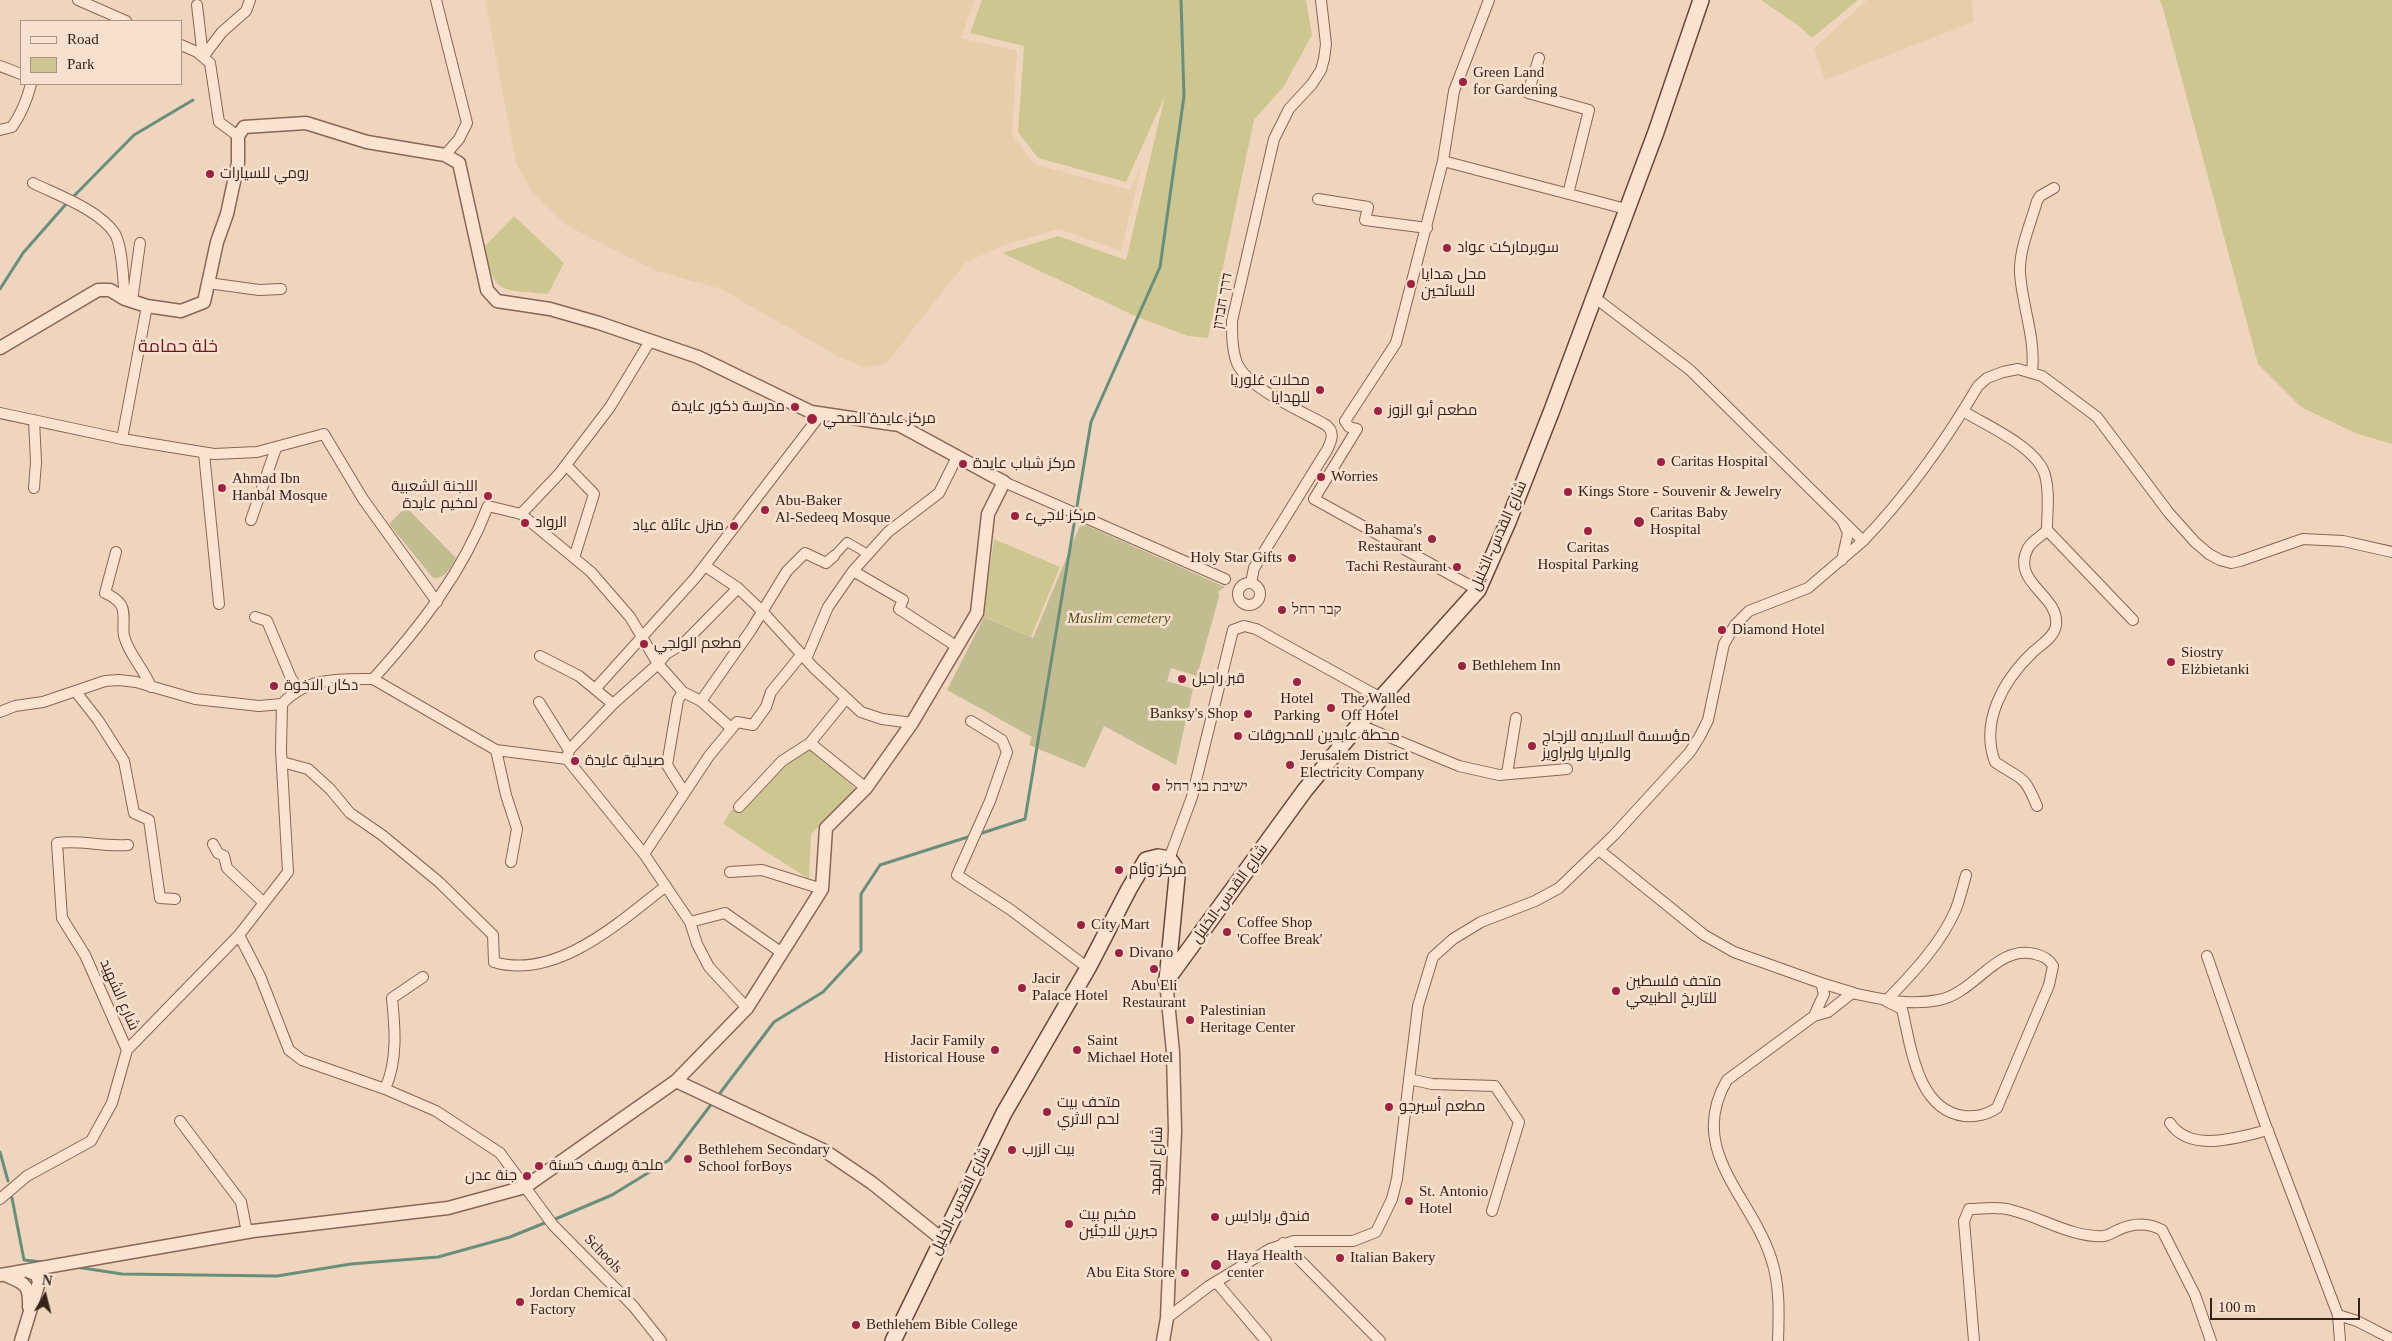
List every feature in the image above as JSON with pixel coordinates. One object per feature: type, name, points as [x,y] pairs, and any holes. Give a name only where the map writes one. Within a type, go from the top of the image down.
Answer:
[{"type":"main road","name":"شارع القدس-الخليل","points":[[1166,981],[1306,790],[1381,698],[1478,590],[1508,522],[1594,297],[1656,132],[1701,0]]},
{"type":"main road","name":"شارع القدس-الخليل","points":[[893,1341],[1004,1113],[1088,968],[1146,860],[1158,857],[1169,859],[1176,870],[1177,885],[1166,981]]},
{"type":"street","points":[[78,0],[124,20]]},
{"type":"street","points":[[203,57],[222,32],[246,11],[250,0]]},
{"type":"street","points":[[436,0],[467,123],[459,140],[445,155]]},
{"type":"street","name":"דרך חברון","points":[[1251,583],[1254,568],[1327,450],[1332,435],[1330,428],[1326,425],[1251,380],[1238,364],[1232,341],[1232,321],[1274,139],[1289,109],[1312,84],[1321,70],[1324,59],[1326,44],[1321,0]]},
{"type":"street","points":[[1478,590],[1314,499],[1357,429],[1354,427],[1350,428],[1345,421],[1396,343],[1443,161],[1454,91],[1489,0]]},
{"type":"street","points":[[197,5],[203,57]]},
{"type":"street","points":[[182,46],[210,63],[219,122],[238,136]]},
{"type":"street","points":[[1539,58],[1528,93],[1589,110],[1568,194]]},
{"type":"street","points":[[0,66],[20,74]]},
{"type":"street","points":[[0,130],[12,127],[19,118],[26,104],[31,85]]},
{"type":"street","points":[[0,348],[98,290],[110,290],[129,300],[147,306],[181,310],[204,302],[217,242],[227,214],[238,162],[238,136],[244,127],[306,123],[367,142],[445,155],[459,163],[487,290],[497,301],[550,310],[698,357],[811,412],[899,425],[1004,482],[1225,579]]},
{"type":"street","points":[[1443,161],[1626,210]]},
{"type":"street","points":[[33,183],[85,209],[104,222],[115,234],[129,300]]},
{"type":"street","points":[[2032,372],[2033,350],[2022,284],[2021,262],[2037,201],[2040,196],[2054,188]]},
{"type":"street","points":[[1318,199],[1368,207],[1365,220],[1427,228]]},
{"type":"street","points":[[129,300],[140,243]]},
{"type":"street","points":[[208,283],[258,290],[281,289]]},
{"type":"street","points":[[1594,297],[1690,370],[1863,541]]},
{"type":"street","points":[[122,439],[147,306]]},
{"type":"street","points":[[521,514],[566,465],[610,407],[650,341]]},
{"type":"street","points":[[1167,1318],[1209,1286],[1218,1283],[1243,1264],[1283,1243],[1303,1240],[1353,1241],[1376,1232],[1392,1199],[1397,1179],[1418,1006],[1429,968],[1439,950],[1481,922],[1553,892],[1599,850],[1690,752],[1700,736],[1708,720],[1724,644],[1735,625],[1749,612],[1808,588],[1863,541],[1912,486],[1978,386],[1987,378],[2003,372],[2018,370],[2032,372],[2062,390],[2097,417],[2170,513],[2196,542],[2209,554],[2220,560],[2240,561],[2303,539],[2343,541],[2392,552]]},
{"type":"street","points":[[1963,411],[2018,444],[2037,460],[2044,474],[2048,494],[2047,530],[2029,547],[2025,556],[2025,572],[2051,606],[2057,625],[2053,633],[2030,654],[2002,692],[1990,725],[1990,748],[1995,762],[2021,776],[2028,783],[2037,806]]},
{"type":"street","points":[[0,413],[122,439],[204,453],[257,452],[324,434],[363,499],[437,602]]},
{"type":"street","points":[[596,688],[705,566],[821,414]]},
{"type":"street","points":[[34,420],[36,462],[34,488]]},
{"type":"street","points":[[251,520],[276,448]]},
{"type":"street","points":[[204,453],[219,604]]},
{"type":"street","points":[[644,854],[684,792],[731,728],[736,722],[753,725],[766,707],[771,692],[804,656],[828,607],[853,571],[888,532],[939,492],[957,457]]},
{"type":"street","points":[[566,465],[594,494],[574,558]]},
{"type":"street","points":[[2,1275],[247,1232],[448,1208],[525,1187],[676,1081],[746,1008],[782,953],[822,890],[826,828],[866,788],[912,723],[977,613],[988,514],[1004,482]]},
{"type":"street","points":[[373,679],[403,646],[437,602],[476,538],[488,506],[521,514],[591,572],[630,616],[658,664],[683,692],[700,701],[731,728]]},
{"type":"street","points":[[1842,560],[1848,533],[1843,521]]},
{"type":"street","points":[[2047,530],[2133,620]]},
{"type":"street","points":[[700,701],[751,630],[786,571],[805,553],[826,563],[847,542],[868,554]]},
{"type":"street","points":[[116,552],[105,593],[114,597],[122,607],[124,636],[133,656],[146,674],[151,687]]},
{"type":"street","points":[[705,566],[738,588],[845,700],[861,712],[912,723]]},
{"type":"street","points":[[853,571],[903,600],[899,609],[956,646]]},
{"type":"street","points":[[568,755],[613,704],[658,664],[666,654],[684,643],[738,588]]},
{"type":"street","points":[[255,617],[267,621],[298,689]]},
{"type":"street","points":[[1169,859],[1192,797],[1233,630],[1244,626],[1256,629],[1381,698]]},
{"type":"street","points":[[540,656],[580,676],[613,704]]},
{"type":"street","points":[[0,712],[14,706],[29,705],[68,692],[76,692],[104,681],[136,682],[195,699],[259,706],[282,704],[298,689],[325,681],[373,679],[496,750],[568,755]]},
{"type":"street","points":[[76,692],[98,720],[124,762],[134,813],[149,820],[160,898],[175,899]]},
{"type":"street","points":[[683,692],[678,700],[667,765],[684,792]]},
{"type":"street","points":[[739,807],[782,761],[810,743],[845,700]]},
{"type":"street","points":[[539,702],[568,755],[644,854],[690,922],[697,944],[709,967],[746,1008]]},
{"type":"street","points":[[127,1050],[239,935],[288,872],[282,762],[282,704]]},
{"type":"street","points":[[1507,774],[1516,718]]},
{"type":"street","points":[[972,721],[1002,740],[1007,752],[990,801],[957,875],[1011,910],[1088,968]]},
{"type":"street","points":[[1360,725],[1459,766],[1507,774],[1567,769]]},
{"type":"street","points":[[810,743],[866,788]]},
{"type":"street","points":[[496,750],[506,795],[517,829],[511,862]]},
{"type":"street","points":[[282,762],[308,769],[330,789],[350,813],[382,835],[439,882],[493,935],[494,962],[518,965],[558,959],[565,956],[595,938],[666,886]]},
{"type":"street","name":"شارع الشهيد","points":[[0,1199],[27,1176],[91,1141],[112,1103],[127,1050],[84,955],[62,918],[57,843],[71,841],[115,846],[128,844]]},
{"type":"street","points":[[213,844],[218,854],[224,856],[227,868],[264,903]]},
{"type":"street","points":[[1599,850],[1704,935],[1720,945],[1821,983],[1854,993],[1886,1001],[1916,1003],[1952,997],[2005,956],[2024,951],[2049,960],[2053,966],[2049,985],[1997,1108],[1987,1114],[1973,1117],[1957,1115],[1946,1111],[1930,1096],[1918,1072],[1902,1010],[1886,1001]]},
{"type":"street","points":[[730,872],[762,870],[822,890]]},
{"type":"street","points":[[1886,1001],[1923,961],[1940,938],[1956,909],[1966,876]]},
{"type":"street","points":[[690,922],[726,913],[782,953]]},
{"type":"street","name":"Schools","points":[[239,935],[260,976],[289,1050],[302,1060],[323,1069],[385,1089],[436,1111],[500,1153],[553,1225],[634,1307],[660,1341]]},
{"type":"street","points":[[2207,956],[2268,1130],[2338,1314],[2340,1341]]},
{"type":"street","points":[[385,1089],[392,1074],[395,1031],[392,998],[423,977]]},
{"type":"street","name":"شارع المهد","points":[[1163,1341],[1167,1318],[1175,1131],[1173,1052],[1166,981]]},
{"type":"street","points":[[1814,1016],[1824,994],[1821,983]]},
{"type":"street","points":[[1778,1341],[1778,1296],[1772,1260],[1764,1239],[1719,1158],[1714,1141],[1714,1113],[1718,1096],[1727,1080],[1814,1016],[1828,1012],[1854,993]]},
{"type":"street","points":[[1409,1079],[1432,1084],[1495,1086],[1519,1122],[1492,1211]]},
{"type":"street","points":[[676,1081],[825,1151],[872,1183],[943,1240]]},
{"type":"street","points":[[180,1121],[241,1202],[247,1232]]},
{"type":"street","points":[[2170,1124],[2176,1133],[2197,1140],[2225,1140],[2268,1130]]},
{"type":"street","points":[[1974,1341],[1964,1221],[1969,1209],[1986,1208],[2011,1209],[2047,1224],[2087,1234],[2105,1236],[2130,1224],[2152,1224],[2162,1230],[2195,1295],[2211,1341]]},
{"type":"street","points":[[1283,1243],[1380,1341]]},
{"type":"street","points":[[21,1341],[39,1282],[53,1267]]},
{"type":"street","points":[[28,1271],[37,1275],[39,1282]]},
{"type":"street","points":[[2,1275],[24,1283],[28,1290],[27,1324]]},
{"type":"street","points":[[1218,1283],[1266,1341]]},
{"type":"street","points":[[2338,1314],[2358,1321],[2392,1339]]},
{"type":"shaded area","points":[[485,0],[975,0],[961,38],[1017,51],[1012,134],[1034,164],[1130,190],[1143,161],[1121,251],[1058,229],[999,247],[965,263],[886,364],[866,368],[841,358],[721,289],[656,271],[566,225],[532,192],[516,163]]},
{"type":"shaded area","points":[[1867,0],[1972,0],[1973,22],[1825,80],[1814,48]]},
{"type":"green space","points":[[982,0],[1306,0],[1312,35],[1284,86],[1254,120],[1208,338],[1188,336],[1135,316],[1002,253],[1058,236],[1126,260],[1165,96],[1126,182],[1038,158],[1018,132],[1024,46],[970,33]]},
{"type":"green space","points":[[1761,0],[1858,0],[1812,38],[1798,25]]},
{"type":"green space","points":[[2159,0],[2392,0],[2392,444],[2355,433],[2301,407],[2258,364],[2162,5]]},
{"type":"green space","points":[[514,216],[564,263],[548,294],[510,290],[496,282],[492,274],[485,246]]},
{"type":"green space","points":[[406,507],[456,558],[447,572],[441,577],[433,578],[389,524]]},
{"type":"green space","name":"Muslim cemetery","points":[[1081,523],[1225,587],[1218,592],[1219,597],[1197,676],[1171,668],[1167,681],[1193,689],[1176,765],[1104,726],[1085,768],[1029,745],[1032,737],[947,690],[984,617],[1033,638]]},
{"type":"green space","points":[[994,539],[1060,567],[1031,637],[983,616]]},
{"type":"green space","points":[[811,748],[856,789],[811,834],[809,879],[723,824],[731,810],[740,809],[785,761]]},
{"type":"waterway","points":[[979,834],[1025,819],[1091,422],[1160,267],[1184,96],[1181,0]]},
{"type":"waterway","points":[[72,198],[134,135],[193,100]]},
{"type":"waterway","points":[[0,289],[23,253],[67,203]]},
{"type":"waterway","points":[[717,1097],[774,1022],[823,992],[861,951],[861,894],[880,865],[971,836]]},
{"type":"waterway","points":[[553,1220],[612,1195],[669,1160],[713,1102]]},
{"type":"waterway","points":[[0,1152],[8,1181]]},
{"type":"waterway","points":[[12,1198],[24,1260],[42,1262]]},
{"type":"waterway","points":[[76,1267],[122,1274],[277,1276],[351,1264],[438,1257],[510,1237],[547,1222]]},
{"type":"place","name":"Green Land for Gardening","points":[[1463,82]]},
{"type":"place","name":"رومي للسيارات","points":[[210,174]]},
{"type":"place","name":"سوبرماركت عواد","points":[[1447,248]]},
{"type":"place","name":"محل هدايا للسائحين","points":[[1411,284]]},
{"type":"place","name":"محلات غلوريا للهدايا","points":[[1320,390]]},
{"type":"place","name":"مدرسة ذكور عايدة","points":[[795,407]]},
{"type":"place","name":"مطعم أبو الزوز","points":[[1378,411]]},
{"type":"place","name":"مركز عايدة الصحي","points":[[812,419]]},
{"type":"place","name":"Caritas Hospital","points":[[1661,462]]},
{"type":"place","name":"مركز شباب عايدة","points":[[963,464]]},
{"type":"place","name":"Worries","points":[[1321,477]]},
{"type":"place","name":"Ahmad Ibn Hanbal Mosque","points":[[222,488]]},
{"type":"place","name":"Kings Store - Souvenir & Jewelry","points":[[1568,492]]},
{"type":"place","name":"اللجنة الشعبية لمخيم عايدة","points":[[488,496]]},
{"type":"place","name":"Abu-Baker Al-Sedeeq Mosque","points":[[765,510]]},
{"type":"place","name":"مركز لاجيء","points":[[1015,516]]},
{"type":"place","name":"Caritas Baby Hospital","points":[[1639,522]]},
{"type":"place","name":"الرواد","points":[[525,523]]},
{"type":"place","name":"منزل عائلة عياد","points":[[734,526]]},
{"type":"place","name":"Caritas Hospital Parking","points":[[1588,531]]},
{"type":"place","name":"Bahama's Restaurant","points":[[1432,539]]},
{"type":"place","name":"Holy Star Gifts","points":[[1292,558]]},
{"type":"place","name":"Tachi Restaurant","points":[[1457,567]]},
{"type":"place","name":"קבר רחל","points":[[1282,610]]},
{"type":"place","name":"Diamond Hotel","points":[[1722,630]]},
{"type":"place","name":"مطعم الولجي","points":[[644,644]]},
{"type":"place","name":"Siostry Elżbietanki","points":[[2171,662]]},
{"type":"place","name":"Bethlehem Inn","points":[[1462,666]]},
{"type":"place","name":"قبر راحيل","points":[[1182,679]]},
{"type":"place","name":"Hotel Parking","points":[[1297,682]]},
{"type":"place","name":"دكان الاخوة","points":[[274,686]]},
{"type":"place","name":"The Walled Off Hotel","points":[[1331,708]]},
{"type":"place","name":"Banksy's Shop","points":[[1248,714]]},
{"type":"place","name":"محطة عابدين للمحروقات","points":[[1238,736]]},
{"type":"place","name":"مؤسسة السلايمه للزجاج والمرايا ولبراويز","points":[[1532,746]]},
{"type":"place","name":"صيدلية عايدة","points":[[575,761]]},
{"type":"place","name":"Jerusalem District Electricity Company","points":[[1290,765]]},
{"type":"place","name":"ישיבת בני רחל","points":[[1156,787]]},
{"type":"place","name":"مركز وئام","points":[[1119,870]]},
{"type":"place","name":"City Mart","points":[[1081,925]]},
{"type":"place","name":"Coffee Shop 'Coffee Break'","points":[[1227,932]]},
{"type":"place","name":"Divano","points":[[1119,953]]},
{"type":"place","name":"Abu Eli Restaurant","points":[[1154,969]]},
{"type":"place","name":"Jacir Palace Hotel","points":[[1022,988]]},
{"type":"place","name":"متحف فلسطين للتاريخ الطبيعي","points":[[1616,991]]},
{"type":"place","name":"Palestinian Heritage Center","points":[[1190,1020]]},
{"type":"place","name":"Jacir Family Historical House","points":[[995,1050]]},
{"type":"place","name":"Saint Michael Hotel","points":[[1077,1050]]},
{"type":"place","name":"مطعم أسبرجو","points":[[1389,1107]]},
{"type":"place","name":"متحف بيت لحم الاثري","points":[[1047,1112]]},
{"type":"place","name":"بيت الزرب","points":[[1012,1150]]},
{"type":"place","name":"Bethlehem Secondary School forBoys","points":[[688,1159]]},
{"type":"place","name":"ملحة يوسف حسنة","points":[[539,1166]]},
{"type":"place","name":"جنة عدن","points":[[527,1176]]},
{"type":"place","name":"St. Antonio Hotel","points":[[1409,1201]]},
{"type":"place","name":"فندق برادايس","points":[[1215,1217]]},
{"type":"place","name":"مخيم بيت جبرين للاجئين","points":[[1069,1224]]},
{"type":"place","name":"Italian Bakery","points":[[1340,1258]]},
{"type":"place","name":"Haya Health center","points":[[1216,1265]]},
{"type":"place","name":"Abu Eita Store","points":[[1185,1273]]},
{"type":"place","name":"Jordan Chemical Factory","points":[[520,1302]]},
{"type":"place","name":"Bethlehem Bible College","points":[[856,1325]]},
{"type":"district","name":"خلة حمامة","points":[[178,347]]}]
